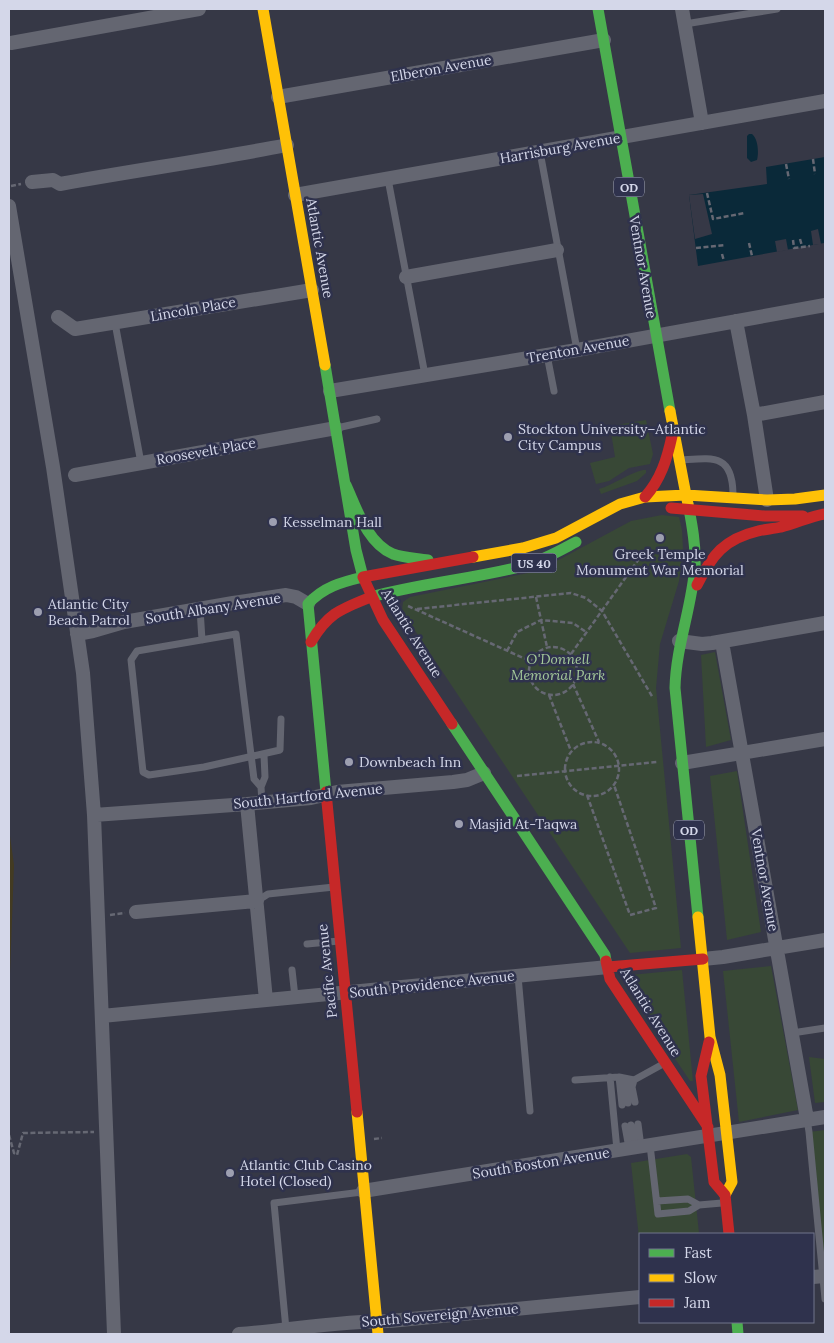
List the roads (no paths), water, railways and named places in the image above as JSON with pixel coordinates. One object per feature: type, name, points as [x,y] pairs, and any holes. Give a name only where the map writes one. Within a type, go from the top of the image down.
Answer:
[{"type":"main road","name":"Atlantic Avenue","points":[[262,9],[362,577],[383,620],[605,955],[610,979],[665,1063],[716,1132],[732,1182],[726,1199],[729,1233]]},
{"type":"main road","name":"Ventnor Avenue","points":[[598,9],[686,495]]},
{"type":"main road","points":[[645,497],[656,485],[662,474],[674,430]]},
{"type":"main road","points":[[346,485],[370,534],[384,550],[398,555],[444,563]]},
{"type":"main road","name":"US 40","points":[[362,577],[508,552],[536,545],[556,538],[620,504],[645,497],[686,495],[768,500],[825,495]]},
{"type":"main road","name":"OD","points":[[686,495],[695,552],[694,574],[674,677],[710,1037],[720,1074],[716,1132]]},
{"type":"main road","points":[[663,508],[689,508],[765,516],[821,515]]},
{"type":"main road","points":[[690,598],[710,560],[722,546],[741,536],[783,527],[821,515]]},
{"type":"main road","name":"US 40","points":[[371,598],[399,589],[524,566],[551,556],[589,535]]},
{"type":"main road","points":[[308,604],[325,589],[362,577]]},
{"type":"main road","points":[[310,642],[320,625],[329,616],[371,598]]},
{"type":"main road","name":"Pacific Avenue","points":[[308,604],[310,642],[377,1327]]},
{"type":"main road","name":"South Providence Avenue","points":[[608,967],[702,959]]},
{"type":"main road","name":"OD","points":[[710,1037],[702,1076],[716,1132]]},
{"type":"main road","name":"Atlantic Avenue","points":[[716,1132],[714,1182],[726,1199]]},
{"type":"street","points":[[11,43],[199,9]]},
{"type":"street","points":[[682,9],[702,123]]},
{"type":"street","name":"Elberon Avenue","points":[[278,97],[604,40]]},
{"type":"street","name":"Harrisburg Avenue","points":[[295,194],[825,102]]},
{"type":"street","points":[[32,182],[53,180],[60,184],[157,166],[208,160],[286,145]]},
{"type":"street","points":[[9,206],[52,458],[83,673],[94,815],[114,1334]]},
{"type":"street","points":[[406,276],[557,250]]},
{"type":"street","name":"Lincoln Place","points":[[58,317],[75,330],[312,290]]},
{"type":"street","name":"Trenton Avenue","points":[[330,391],[576,350],[825,305]]},
{"type":"street","points":[[736,321],[768,500]]},
{"type":"street","points":[[754,415],[825,402]]},
{"type":"street","name":"Roosevelt Place","points":[[75,475],[336,428]]},
{"type":"street","name":"South Albany Avenue","points":[[78,634],[92,632],[124,622],[286,596],[296,597],[308,604]]},
{"type":"street","points":[[680,641],[702,644],[722,642],[825,623]]},
{"type":"street","name":"Ventnor Avenue","points":[[722,642],[807,1119]]},
{"type":"street","points":[[682,763],[825,740]]},
{"type":"street","name":"South Hartford Avenue","points":[[94,815],[131,814],[247,804],[311,798],[337,792],[460,782],[484,773]]},
{"type":"street","points":[[247,804],[266,1000]]},
{"type":"street","points":[[136,912],[257,901]]},
{"type":"street","points":[[702,959],[777,949],[825,940]]},
{"type":"street","name":"South Providence Avenue","points":[[102,1016],[608,967]]},
{"type":"street","name":"South Boston Avenue","points":[[364,1191],[716,1132],[825,1117]]},
{"type":"street","name":"South Sovereign Avenue","points":[[239,1334],[286,1329],[377,1327],[639,1297]]},
{"type":"lane","points":[[685,24],[777,9]]},
{"type":"lane","points":[[540,152],[576,350]]},
{"type":"lane","points":[[388,179],[425,376]]},
{"type":"lane","points":[[115,323],[141,463]]},
{"type":"lane","points":[[547,355],[554,391]]},
{"type":"lane","points":[[336,428],[378,419]]},
{"type":"lane","points":[[680,460],[711,458],[720,462],[727,468],[732,478],[733,498]]},
{"type":"lane","points":[[200,609],[202,640]]},
{"type":"lane","points":[[261,787],[254,779],[251,758],[236,634],[137,651],[131,660],[143,772],[149,775],[251,758],[280,750],[281,719]]},
{"type":"lane","points":[[262,802],[261,787],[265,777],[264,755]]},
{"type":"lane","points":[[257,901],[268,894],[334,888]]},
{"type":"lane","points":[[307,944],[339,941]]},
{"type":"lane","points":[[292,970],[295,997]]},
{"type":"lane","points":[[518,976],[530,1111]]},
{"type":"lane","points":[[792,1033],[825,1028]]},
{"type":"lane","points":[[576,1080],[610,1077],[626,1079],[665,1063]]},
{"type":"lane","points":[[610,1077],[657,1201],[658,1214],[689,1211],[699,1205],[726,1199]]},
{"type":"lane","points":[[626,1079],[632,1087],[628,1103],[626,1079]]},
{"type":"lane","points":[[807,1119],[820,1276],[825,1299]]},
{"type":"lane","points":[[635,1147],[632,1125],[635,1147]]},
{"type":"lane","points":[[286,1329],[274,1203],[364,1191]]},
{"type":"lane","points":[[657,1201],[688,1199],[699,1205]]},
{"type":"water","points":[[749,134],[754,136],[758,150],[757,160],[751,162],[747,158],[747,136]]},
{"type":"water","points":[[825,157],[825,244],[698,266],[689,195],[767,184],[766,167]]},
{"type":"place","name":"Stockton University–Atlantic City Campus","points":[[508,437]]},
{"type":"place","name":"Kesselman Hall","points":[[273,522]]},
{"type":"place","name":"Greek Temple Monument War Memorial","points":[[660,538]]},
{"type":"place","name":"Atlantic City Beach Patrol","points":[[38,612]]},
{"type":"place","name":"Downbeach Inn","points":[[349,762]]},
{"type":"place","name":"Masjid At-Taqwa","points":[[459,824]]},
{"type":"place","name":"Atlantic Club Casino Hotel (Closed)","points":[[230,1173]]},
{"type":"park label","name":"O'Donnell Memorial Park","points":[[558,668]]}]
